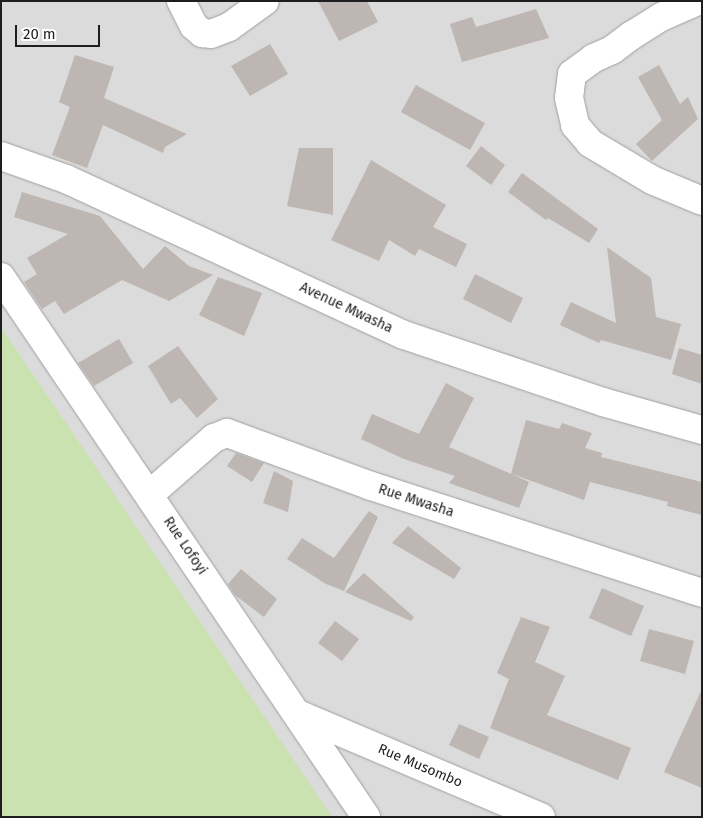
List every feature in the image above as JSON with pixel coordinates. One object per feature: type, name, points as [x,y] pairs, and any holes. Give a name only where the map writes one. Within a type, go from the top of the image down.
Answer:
[{"type":"street","points":[[181,1],[194,26],[202,33],[210,34],[229,27],[265,1]]},
{"type":"street","points":[[698,1],[661,17],[612,50],[594,58],[572,74],[569,98],[575,125],[590,143],[652,180],[702,201]]},
{"type":"street","name":"Avenue Mwasha","points":[[1,156],[66,179],[404,335],[603,402],[702,430]]},
{"type":"street","name":"Rue Lofoyi","points":[[1,277],[150,494],[366,817]]},
{"type":"street","name":"Rue Mwasha","points":[[150,494],[214,438],[227,433],[371,486],[702,593]]},
{"type":"street","name":"Rue Musombo","points":[[298,714],[541,817]]},
{"type":"shaded area","points":[[1,1],[702,1],[702,817],[1,817]]},
{"type":"green space","points":[[1,327],[332,817],[1,817]]},
{"type":"building","points":[[318,1],[367,1],[378,22],[339,41]]},
{"type":"building","points":[[536,9],[549,38],[462,62],[450,24],[472,17],[476,27]]},
{"type":"building","points":[[270,44],[288,74],[250,96],[231,66]]},
{"type":"building","points":[[75,55],[114,67],[104,98],[187,134],[165,147],[163,153],[103,125],[87,168],[52,155],[70,107],[59,102]]},
{"type":"building","points":[[659,65],[680,104],[688,97],[698,119],[652,161],[636,144],[662,120],[638,77]]},
{"type":"building","points":[[416,85],[485,123],[470,150],[401,112]]},
{"type":"building","points":[[481,146],[505,165],[491,185],[466,166]]},
{"type":"building","points":[[299,148],[333,148],[333,215],[287,206]]},
{"type":"building","points":[[371,160],[446,205],[433,227],[467,244],[456,267],[419,249],[415,256],[389,240],[379,261],[331,240]]},
{"type":"building","points":[[522,173],[598,229],[589,243],[548,218],[546,220],[508,192]]},
{"type":"building","points":[[22,192],[100,216],[143,269],[165,246],[189,266],[213,275],[169,301],[122,280],[64,314],[55,301],[42,309],[24,282],[37,274],[27,258],[68,234],[14,217]]},
{"type":"building","points":[[607,247],[651,278],[656,317],[681,324],[671,360],[601,340],[599,343],[560,325],[571,302],[616,323]]},
{"type":"building","points":[[475,274],[523,298],[511,323],[463,299]]},
{"type":"building","points":[[218,277],[262,293],[244,336],[199,315]]},
{"type":"building","points":[[119,339],[133,363],[94,386],[78,363]]},
{"type":"building","points":[[178,346],[218,399],[197,418],[180,398],[171,404],[148,366]]},
{"type":"building","points":[[679,348],[702,355],[702,384],[672,374]]},
{"type":"building","points":[[446,383],[474,398],[449,447],[511,474],[526,420],[559,429],[562,423],[592,433],[585,448],[602,453],[601,457],[702,482],[702,515],[667,506],[668,502],[590,482],[584,500],[512,474],[529,482],[519,508],[449,483],[455,476],[404,459],[361,439],[372,414],[419,434]]},
{"type":"building","points":[[236,453],[264,463],[252,482],[227,466]]},
{"type":"building","points":[[274,471],[293,481],[288,512],[263,503]]},
{"type":"building","points":[[369,511],[378,517],[344,591],[326,584],[287,559],[302,538],[334,558]]},
{"type":"building","points":[[408,526],[461,568],[454,579],[392,543]]},
{"type":"building","points":[[241,569],[277,599],[264,617],[235,595],[228,584]]},
{"type":"building","points":[[364,573],[414,617],[411,621],[345,592]]},
{"type":"building","points":[[602,588],[644,606],[631,636],[589,618]]},
{"type":"building","points":[[521,617],[550,627],[535,662],[565,676],[547,715],[631,748],[618,780],[490,728],[509,679],[497,673]]},
{"type":"building","points":[[335,621],[359,639],[342,661],[318,643]]},
{"type":"building","points":[[649,629],[694,641],[685,674],[640,661]]},
{"type":"building","points":[[702,689],[702,788],[664,772]]},
{"type":"building","points":[[459,724],[489,737],[479,759],[449,745]]}]
